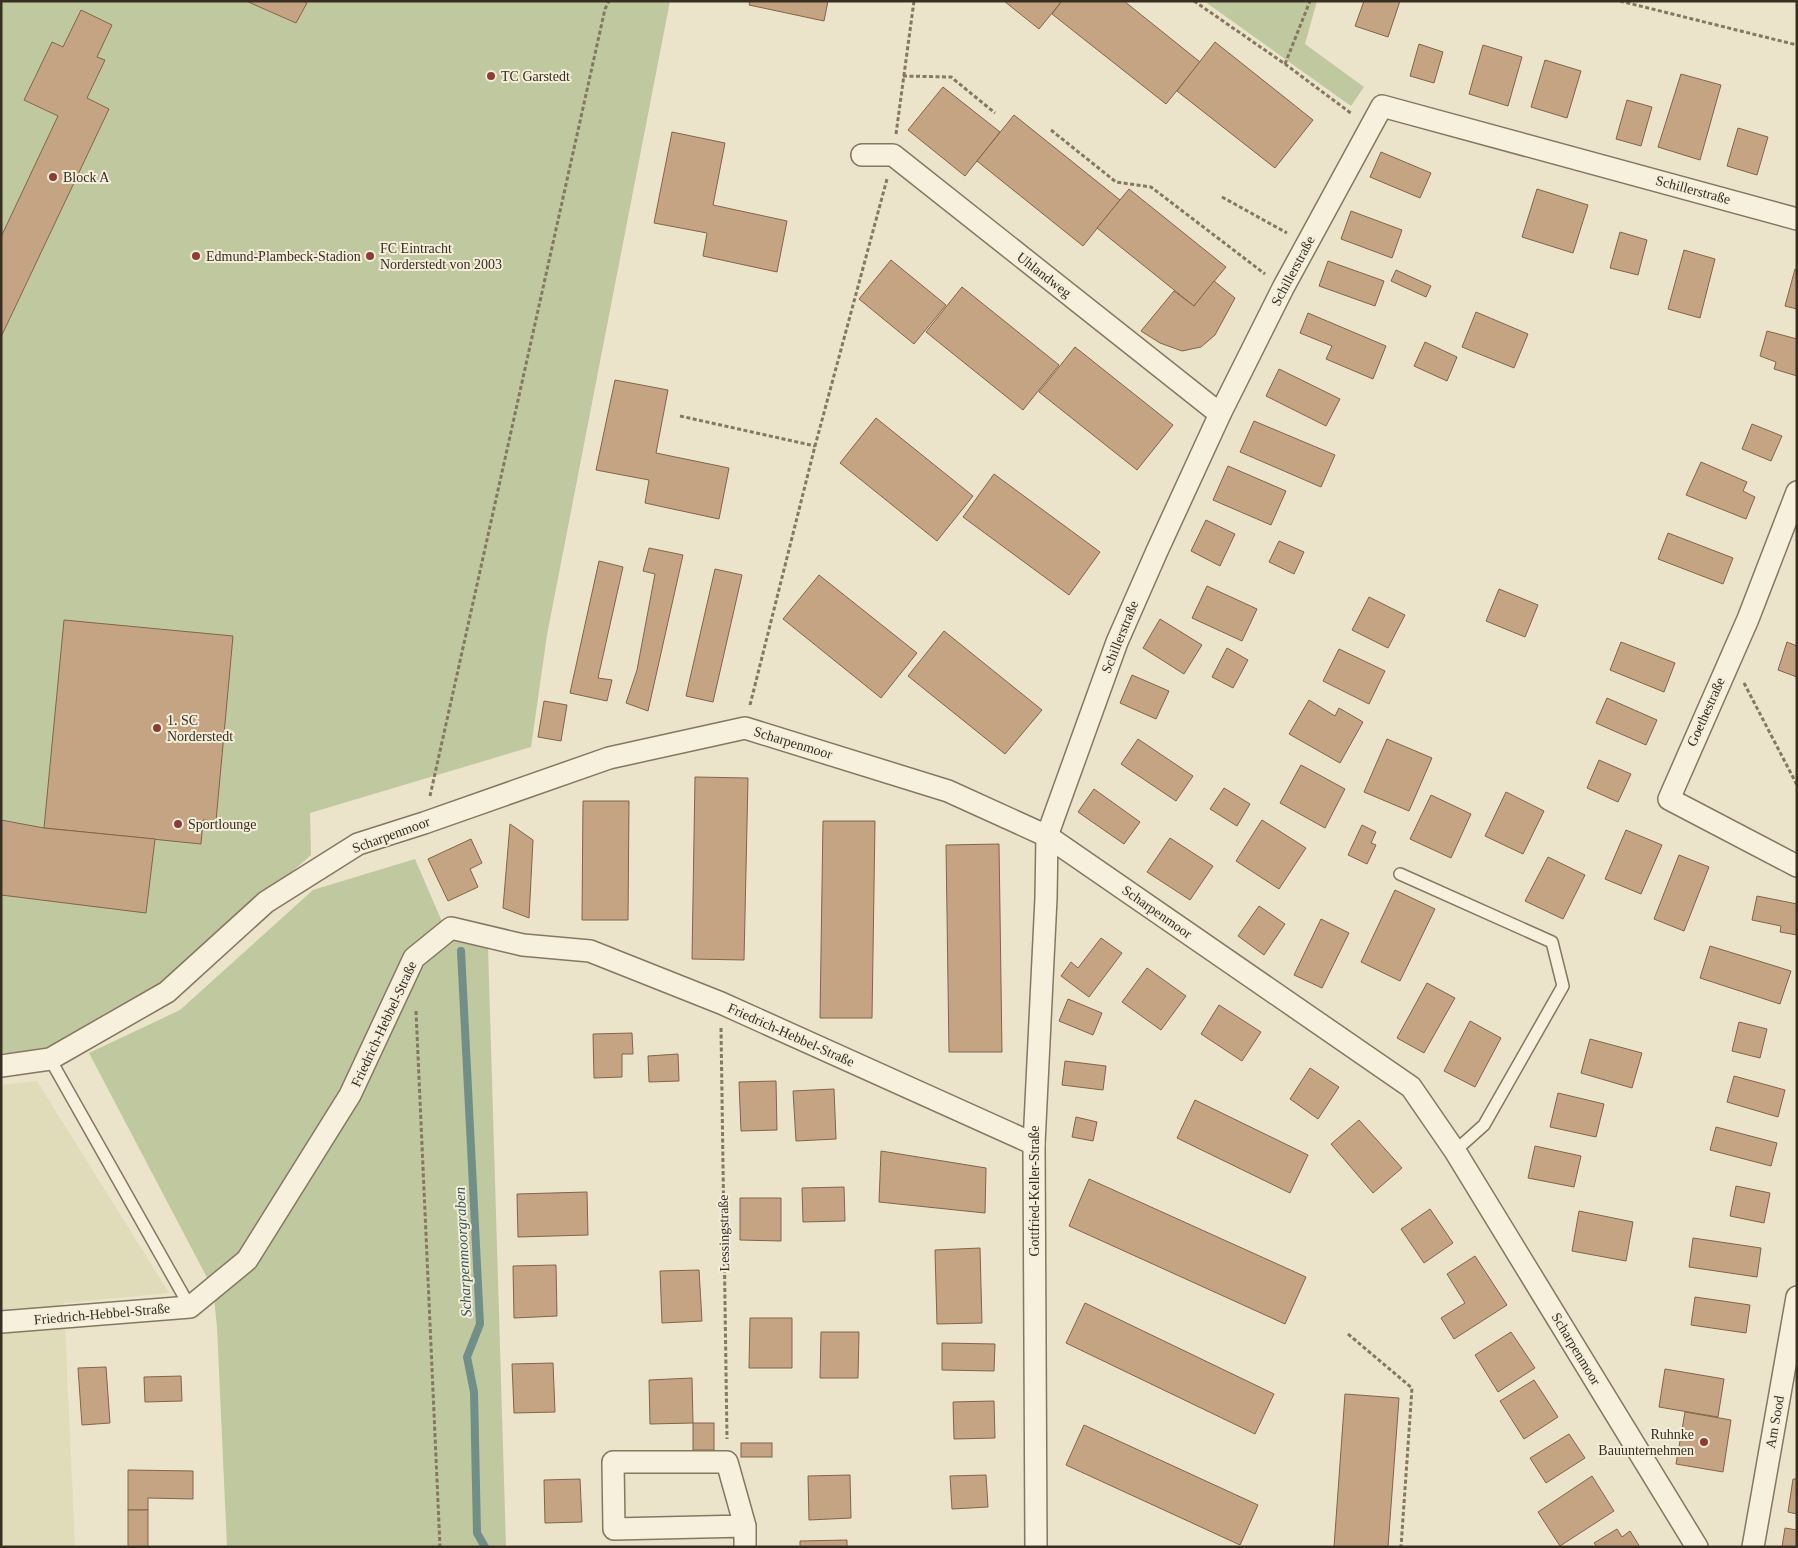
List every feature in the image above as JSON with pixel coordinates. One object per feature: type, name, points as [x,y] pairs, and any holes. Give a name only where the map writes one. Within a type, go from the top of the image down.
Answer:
[{"type":"street","name":"Schillerstraße","points":[[1047,836],[1117,642],[1220,414],[1306,244],[1382,106],[1797,219]]},
{"type":"street","points":[[862,155],[893,155]]},
{"type":"street","name":"Uhlandweg","points":[[893,155],[1220,414]]},
{"type":"street","name":"Goethestraße","points":[[1797,492],[1748,619],[1730,656],[1669,799],[1797,866]]},
{"type":"street","name":"Scharpenmoor","points":[[1,1066],[50,1059],[166,992],[266,902],[358,844],[610,758],[745,728],[948,790],[1047,836],[1411,1087],[1455,1151],[1697,1547]]},
{"type":"street","name":"Gottfried-Keller-Straße","points":[[1036,1547],[1034,1144],[1046,898],[1047,836]]},
{"type":"street","name":"Friedrich-Hebbel-Straße","points":[[1,1322],[190,1307],[247,1260],[350,1095],[414,958],[451,928],[523,945],[590,952],[721,1004],[1034,1144]]},
{"type":"street","name":"Am Sood","points":[[1753,1547],[1797,1297]]},
{"type":"street","points":[[613,1462],[727,1462],[745,1537],[614,1529],[613,1462]]},
{"type":"lane","points":[[1400,874],[1552,942],[1562,986],[1484,1125],[1455,1151]]},
{"type":"lane","points":[[50,1059],[190,1307]]},
{"type":"path","points":[[424,823],[601,29],[609,1]]},
{"type":"path","points":[[745,728],[815,446],[893,155],[914,1]]},
{"type":"path","points":[[1194,1],[1285,64],[1352,114],[1382,106]]},
{"type":"path","points":[[1285,64],[1310,1]]},
{"type":"path","points":[[1620,1],[1797,45]]},
{"type":"path","points":[[903,76],[951,77],[995,113]]},
{"type":"path","points":[[1051,130],[1116,182],[1151,187],[1283,288]]},
{"type":"path","points":[[1222,197],[1306,244]]},
{"type":"path","points":[[680,416],[815,446]]},
{"type":"path","points":[[1730,656],[1797,785]]},
{"type":"path","name":"Lessingstraße","points":[[721,1004],[727,1462]]},
{"type":"path","points":[[416,1008],[440,1547]]},
{"type":"path","points":[[1348,1334],[1412,1388],[1401,1547]]},
{"type":"shaded area","points":[[37,1081],[169,1293],[64,1303],[75,1547],[1,1547],[1,1085]]},
{"type":"green space","points":[[1,1],[670,1],[547,635],[531,747],[310,813],[311,855],[162,986],[46,1052],[1,1053]]},
{"type":"green space","points":[[1204,1],[1317,1],[1305,44],[1364,87],[1351,106]]},
{"type":"green space","points":[[415,859],[449,938],[488,947],[506,1547],[227,1547],[217,1327],[213,1289],[89,1053],[180,1010],[313,890]]},
{"type":"building","points":[[246,1],[303,1],[307,3],[296,23]]},
{"type":"building","points":[[750,1],[828,1],[824,21],[749,5]]},
{"type":"building","points":[[1004,1],[1062,1],[1039,29]]},
{"type":"building","points":[[1062,1],[1124,1],[1200,62],[1166,104],[1052,14]]},
{"type":"building","points":[[1364,1],[1400,1],[1388,37],[1355,26]]},
{"type":"building","name":"Block A","points":[[81,10],[112,25],[97,57],[105,60],[87,98],[109,109],[1,337],[1,237],[58,116],[24,100],[52,42],[63,47]]},
{"type":"building","points":[[1215,42],[1313,120],[1275,168],[1177,91]]},
{"type":"building","points":[[1419,44],[1443,52],[1434,83],[1410,76]]},
{"type":"building","points":[[1483,45],[1522,57],[1508,106],[1469,94]]},
{"type":"building","points":[[1545,60],[1581,71],[1567,118],[1531,107]]},
{"type":"building","points":[[1681,74],[1721,85],[1700,160],[1658,147]]},
{"type":"building","points":[[943,87],[1000,132],[965,176],[908,130]]},
{"type":"building","points":[[1627,100],[1652,107],[1641,146],[1616,139]]},
{"type":"building","points":[[1014,115],[1120,200],[1083,246],[977,161]]},
{"type":"building","points":[[1738,128],[1768,137],[1757,175],[1727,166]]},
{"type":"building","points":[[672,132],[725,143],[713,205],[787,221],[777,272],[703,256],[707,233],[654,223]]},
{"type":"building","points":[[1381,152],[1431,173],[1420,198],[1370,177]]},
{"type":"building","points":[[1129,189],[1226,267],[1194,306],[1097,228]]},
{"type":"building","points":[[1537,189],[1588,205],[1573,253],[1522,237]]},
{"type":"building","points":[[1351,211],[1402,230],[1392,258],[1341,239]]},
{"type":"building","points":[[1620,232],[1647,240],[1638,275],[1610,268]]},
{"type":"building","points":[[1684,250],[1715,259],[1700,318],[1668,309]]},
{"type":"building","points":[[891,260],[946,305],[914,344],[859,299]]},
{"type":"building","points":[[1328,261],[1384,281],[1375,306],[1319,286]]},
{"type":"building","points":[[1795,269],[1797,270],[1797,309],[1785,306]]},
{"type":"building","points":[[1396,270],[1431,286],[1426,297],[1391,281]]},
{"type":"building","points":[[1214,281],[1235,298],[1215,335],[1201,347],[1182,351],[1160,343],[1141,331],[1174,291],[1194,306]]},
{"type":"building","points":[[962,287],[1059,365],[1023,410],[926,332]]},
{"type":"building","points":[[1476,312],[1528,334],[1514,368],[1462,347]]},
{"type":"building","points":[[1308,313],[1386,346],[1373,379],[1326,359],[1332,346],[1300,333]]},
{"type":"building","points":[[1767,331],[1797,339],[1797,376],[1774,369],[1776,362],[1760,356]]},
{"type":"building","points":[[1425,342],[1457,357],[1447,381],[1414,366]]},
{"type":"building","points":[[1075,347],[1173,425],[1137,470],[1039,392]]},
{"type":"building","points":[[1279,369],[1340,399],[1326,426],[1266,396]]},
{"type":"building","points":[[615,380],[668,390],[656,453],[729,468],[719,519],[645,503],[649,480],[596,470]]},
{"type":"building","points":[[876,418],[973,496],[937,541],[840,463]]},
{"type":"building","points":[[1254,421],[1335,455],[1321,487],[1240,452]]},
{"type":"building","points":[[1752,424],[1782,436],[1771,461],[1742,449]]},
{"type":"building","points":[[1701,462],[1747,482],[1743,491],[1755,497],[1746,519],[1686,495]]},
{"type":"building","points":[[1228,466],[1286,491],[1271,525],[1213,500]]},
{"type":"building","points":[[994,474],[1100,552],[1069,595],[963,517]]},
{"type":"building","points":[[1206,520],[1235,534],[1220,566],[1191,551]]},
{"type":"building","points":[[1668,533],[1733,558],[1723,584],[1658,559]]},
{"type":"building","points":[[1279,541],[1304,552],[1294,574],[1269,562]]},
{"type":"building","points":[[649,548],[683,555],[648,711],[626,703],[637,670],[655,574],[643,571]]},
{"type":"building","points":[[599,561],[623,567],[598,678],[612,680],[607,701],[570,693]]},
{"type":"building","points":[[715,569],[742,575],[713,702],[686,696]]},
{"type":"building","points":[[819,575],[917,653],[881,698],[783,619]]},
{"type":"building","points":[[1207,586],[1257,609],[1242,641],[1192,618]]},
{"type":"building","points":[[1499,589],[1538,605],[1525,637],[1486,621]]},
{"type":"building","points":[[1369,597],[1405,615],[1388,648],[1352,630]]},
{"type":"building","points":[[1160,619],[1202,645],[1184,674],[1143,648]]},
{"type":"building","points":[[64,620],[233,636],[216,821],[203,820],[201,844],[44,828]]},
{"type":"building","points":[[944,631],[1042,710],[1005,754],[908,676]]},
{"type":"building","points":[[1621,642],[1675,663],[1664,692],[1610,670]]},
{"type":"building","points":[[1787,642],[1797,646],[1797,677],[1778,670]]},
{"type":"building","points":[[1227,648],[1248,660],[1233,688],[1212,677]]},
{"type":"building","points":[[1339,649],[1385,671],[1369,704],[1323,681]]},
{"type":"building","points":[[1132,675],[1169,691],[1156,719],[1120,703]]},
{"type":"building","points":[[1607,698],[1657,720],[1646,745],[1596,723]]},
{"type":"building","points":[[1309,700],[1335,716],[1339,708],[1363,722],[1340,763],[1289,734]]},
{"type":"building","points":[[544,701],[567,705],[561,741],[538,737]]},
{"type":"building","points":[[1138,739],[1193,776],[1176,801],[1121,764]]},
{"type":"building","points":[[1387,739],[1432,758],[1409,811],[1364,792]]},
{"type":"building","points":[[1599,760],[1631,774],[1618,802],[1587,788]]},
{"type":"building","points":[[1301,765],[1345,789],[1325,828],[1280,803]]},
{"type":"building","points":[[695,777],[748,778],[744,960],[692,959]]},
{"type":"building","points":[[1224,788],[1250,804],[1237,826],[1210,809]]},
{"type":"building","points":[[1094,789],[1140,822],[1124,844],[1078,812]]},
{"type":"building","points":[[1506,792],[1544,811],[1523,854],[1485,836]]},
{"type":"building","points":[[1431,795],[1471,814],[1451,858],[1410,839]]},
{"type":"building","points":[[583,801],[629,801],[628,920],[582,920]]},
{"type":"building","points":[[1,820],[44,828],[155,839],[146,913],[1,895]]},
{"type":"building","points":[[1262,820],[1306,848],[1279,889],[1236,861]]},
{"type":"building","points":[[823,821],[875,821],[872,1018],[820,1018]]},
{"type":"building","points":[[510,824],[533,840],[529,918],[503,908]]},
{"type":"building","points":[[1362,825],[1376,832],[1371,843],[1376,845],[1367,864],[1348,855]]},
{"type":"building","points":[[1626,830],[1662,845],[1641,894],[1605,879]]},
{"type":"building","points":[[1170,838],[1213,866],[1190,900],[1147,872]]},
{"type":"building","points":[[471,839],[482,863],[470,869],[478,887],[448,901],[428,859]]},
{"type":"building","points":[[999,844],[1002,1052],[949,1052],[946,845]]},
{"type":"building","points":[[1679,855],[1709,867],[1684,931],[1654,919]]},
{"type":"building","points":[[1548,857],[1585,875],[1563,919],[1525,901]]},
{"type":"building","points":[[1395,890],[1435,909],[1400,981],[1361,962]]},
{"type":"building","points":[[1757,896],[1797,904],[1797,935],[1780,932],[1781,926],[1752,920]]},
{"type":"building","points":[[1259,906],[1285,924],[1264,955],[1238,936]]},
{"type":"building","points":[[1321,919],[1349,933],[1322,988],[1294,975]]},
{"type":"building","points":[[1101,938],[1122,953],[1089,997],[1061,976],[1071,962],[1078,968]]},
{"type":"building","points":[[1710,946],[1791,971],[1780,1004],[1700,978]]},
{"type":"building","points":[[1147,968],[1186,996],[1161,1030],[1122,1002]]},
{"type":"building","points":[[1427,983],[1455,998],[1424,1053],[1397,1038]]},
{"type":"building","points":[[1068,999],[1102,1013],[1093,1035],[1059,1021]]},
{"type":"building","points":[[1219,1005],[1261,1032],[1242,1061],[1201,1034]]},
{"type":"building","points":[[1470,1021],[1501,1038],[1475,1087],[1444,1071]]},
{"type":"building","points":[[1739,1022],[1767,1029],[1760,1058],[1732,1051]]},
{"type":"building","points":[[632,1033],[633,1054],[622,1054],[622,1077],[594,1078],[593,1034]]},
{"type":"building","points":[[1590,1039],[1642,1053],[1632,1088],[1581,1073]]},
{"type":"building","points":[[678,1054],[679,1081],[649,1082],[648,1056]]},
{"type":"building","points":[[1065,1061],[1106,1066],[1103,1090],[1062,1085]]},
{"type":"building","points":[[1310,1068],[1339,1087],[1318,1119],[1290,1099]]},
{"type":"building","points":[[1734,1076],[1785,1090],[1778,1117],[1727,1102]]},
{"type":"building","points":[[776,1081],[777,1130],[741,1131],[739,1082]]},
{"type":"building","points":[[834,1089],[836,1139],[796,1141],[793,1091]]},
{"type":"building","points":[[1558,1093],[1604,1104],[1596,1137],[1550,1127]]},
{"type":"building","points":[[1195,1100],[1308,1155],[1290,1193],[1177,1138]]},
{"type":"building","points":[[1076,1117],[1097,1122],[1093,1141],[1072,1137]]},
{"type":"building","points":[[1359,1120],[1402,1168],[1373,1193],[1331,1144]]},
{"type":"building","points":[[1716,1127],[1777,1143],[1771,1166],[1710,1150]]},
{"type":"building","points":[[1535,1146],[1581,1156],[1574,1187],[1528,1178]]},
{"type":"building","points":[[881,1151],[986,1168],[985,1213],[879,1202]]},
{"type":"building","points":[[1089,1179],[1306,1277],[1285,1324],[1069,1226]]},
{"type":"building","points":[[1736,1186],[1770,1193],[1764,1223],[1730,1216]]},
{"type":"building","points":[[844,1187],[845,1221],[803,1222],[802,1188]]},
{"type":"building","points":[[587,1192],[588,1235],[518,1237],[517,1194]]},
{"type":"building","points":[[740,1198],[781,1198],[781,1241],[740,1240]]},
{"type":"building","points":[[1430,1209],[1453,1243],[1424,1263],[1401,1229]]},
{"type":"building","points":[[1579,1211],[1633,1222],[1626,1261],[1572,1251]]},
{"type":"building","points":[[1693,1238],[1761,1248],[1757,1277],[1689,1267]]},
{"type":"building","points":[[980,1248],[982,1323],[937,1324],[935,1250]]},
{"type":"building","points":[[1475,1256],[1507,1305],[1454,1339],[1441,1318],[1465,1303],[1447,1274]]},
{"type":"building","points":[[556,1265],[557,1316],[514,1318],[513,1266]]},
{"type":"building","points":[[699,1270],[702,1321],[662,1323],[660,1271]]},
{"type":"building","points":[[1695,1297],[1750,1305],[1746,1333],[1691,1325]]},
{"type":"building","points":[[1085,1303],[1274,1394],[1255,1434],[1066,1343]]},
{"type":"building","points":[[750,1318],[792,1318],[792,1368],[749,1368]]},
{"type":"building","points":[[821,1332],[859,1332],[858,1378],[820,1378]]},
{"type":"building","points":[[1511,1332],[1535,1368],[1498,1392],[1475,1355]]},
{"type":"building","points":[[942,1343],[995,1344],[994,1371],[942,1370]]},
{"type":"building","points":[[553,1363],[555,1412],[514,1413],[512,1364]]},
{"type":"building","points":[[106,1367],[110,1423],[82,1425],[78,1368]]},
{"type":"building","points":[[1665,1369],[1724,1379],[1718,1417],[1659,1407]]},
{"type":"building","points":[[181,1376],[182,1401],[145,1402],[144,1377]]},
{"type":"building","points":[[692,1378],[693,1423],[650,1424],[649,1380]]},
{"type":"building","points":[[1534,1380],[1558,1417],[1524,1439],[1500,1401]]},
{"type":"building","points":[[1345,1394],[1399,1398],[1388,1547],[1334,1547]]},
{"type":"building","points":[[994,1401],[995,1438],[954,1439],[953,1402]]},
{"type":"building","name":"Ruhnke Bauunternehmen","points":[[1685,1412],[1731,1420],[1723,1472],[1676,1464]]},
{"type":"building","points":[[693,1423],[714,1423],[714,1450],[693,1450]]},
{"type":"building","points":[[1084,1425],[1258,1505],[1240,1545],[1066,1465]]},
{"type":"building","points":[[1569,1434],[1585,1458],[1546,1483],[1530,1458]]},
{"type":"building","points":[[741,1443],[772,1443],[772,1457],[741,1457]]},
{"type":"building","points":[[128,1470],[193,1471],[193,1499],[148,1498],[148,1510],[128,1510]]},
{"type":"building","points":[[850,1475],[851,1518],[809,1520],[808,1476]]},
{"type":"building","points":[[986,1475],[988,1507],[952,1509],[950,1476]]},
{"type":"building","points":[[1592,1476],[1614,1511],[1560,1546],[1538,1512]]},
{"type":"building","points":[[580,1479],[582,1522],[545,1523],[544,1480]]},
{"type":"building","points":[[1793,1479],[1797,1479],[1797,1514],[1788,1512]]},
{"type":"building","points":[[128,1510],[148,1510],[148,1547],[128,1547]]},
{"type":"building","points":[[1785,1528],[1797,1530],[1797,1547],[1782,1547]]},
{"type":"building","points":[[1617,1529],[1622,1537],[1630,1531],[1640,1547],[1597,1547],[1594,1543]]},
{"type":"building","points":[[847,1540],[847,1547],[800,1547],[800,1541]]},
{"type":"waterway","name":"Scharpenmoorgraben","points":[[461,951],[480,1324],[467,1357],[474,1392],[477,1533],[485,1547]]},
{"type":"place","name":"TC Garstedt","points":[[491,76]]},
{"type":"place","name":"Block A","points":[[53,177]]},
{"type":"place","name":"Edmund-Plambeck-Stadion","points":[[196,256]]},
{"type":"place","name":"FC Eintracht Norderstedt von 2003","points":[[370,256]]},
{"type":"place","name":"1. SC Norderstedt","points":[[157,728]]},
{"type":"place","name":"Sportlounge","points":[[178,824]]},
{"type":"place","name":"Ruhnke Bauunternehmen","points":[[1704,1442]]}]
